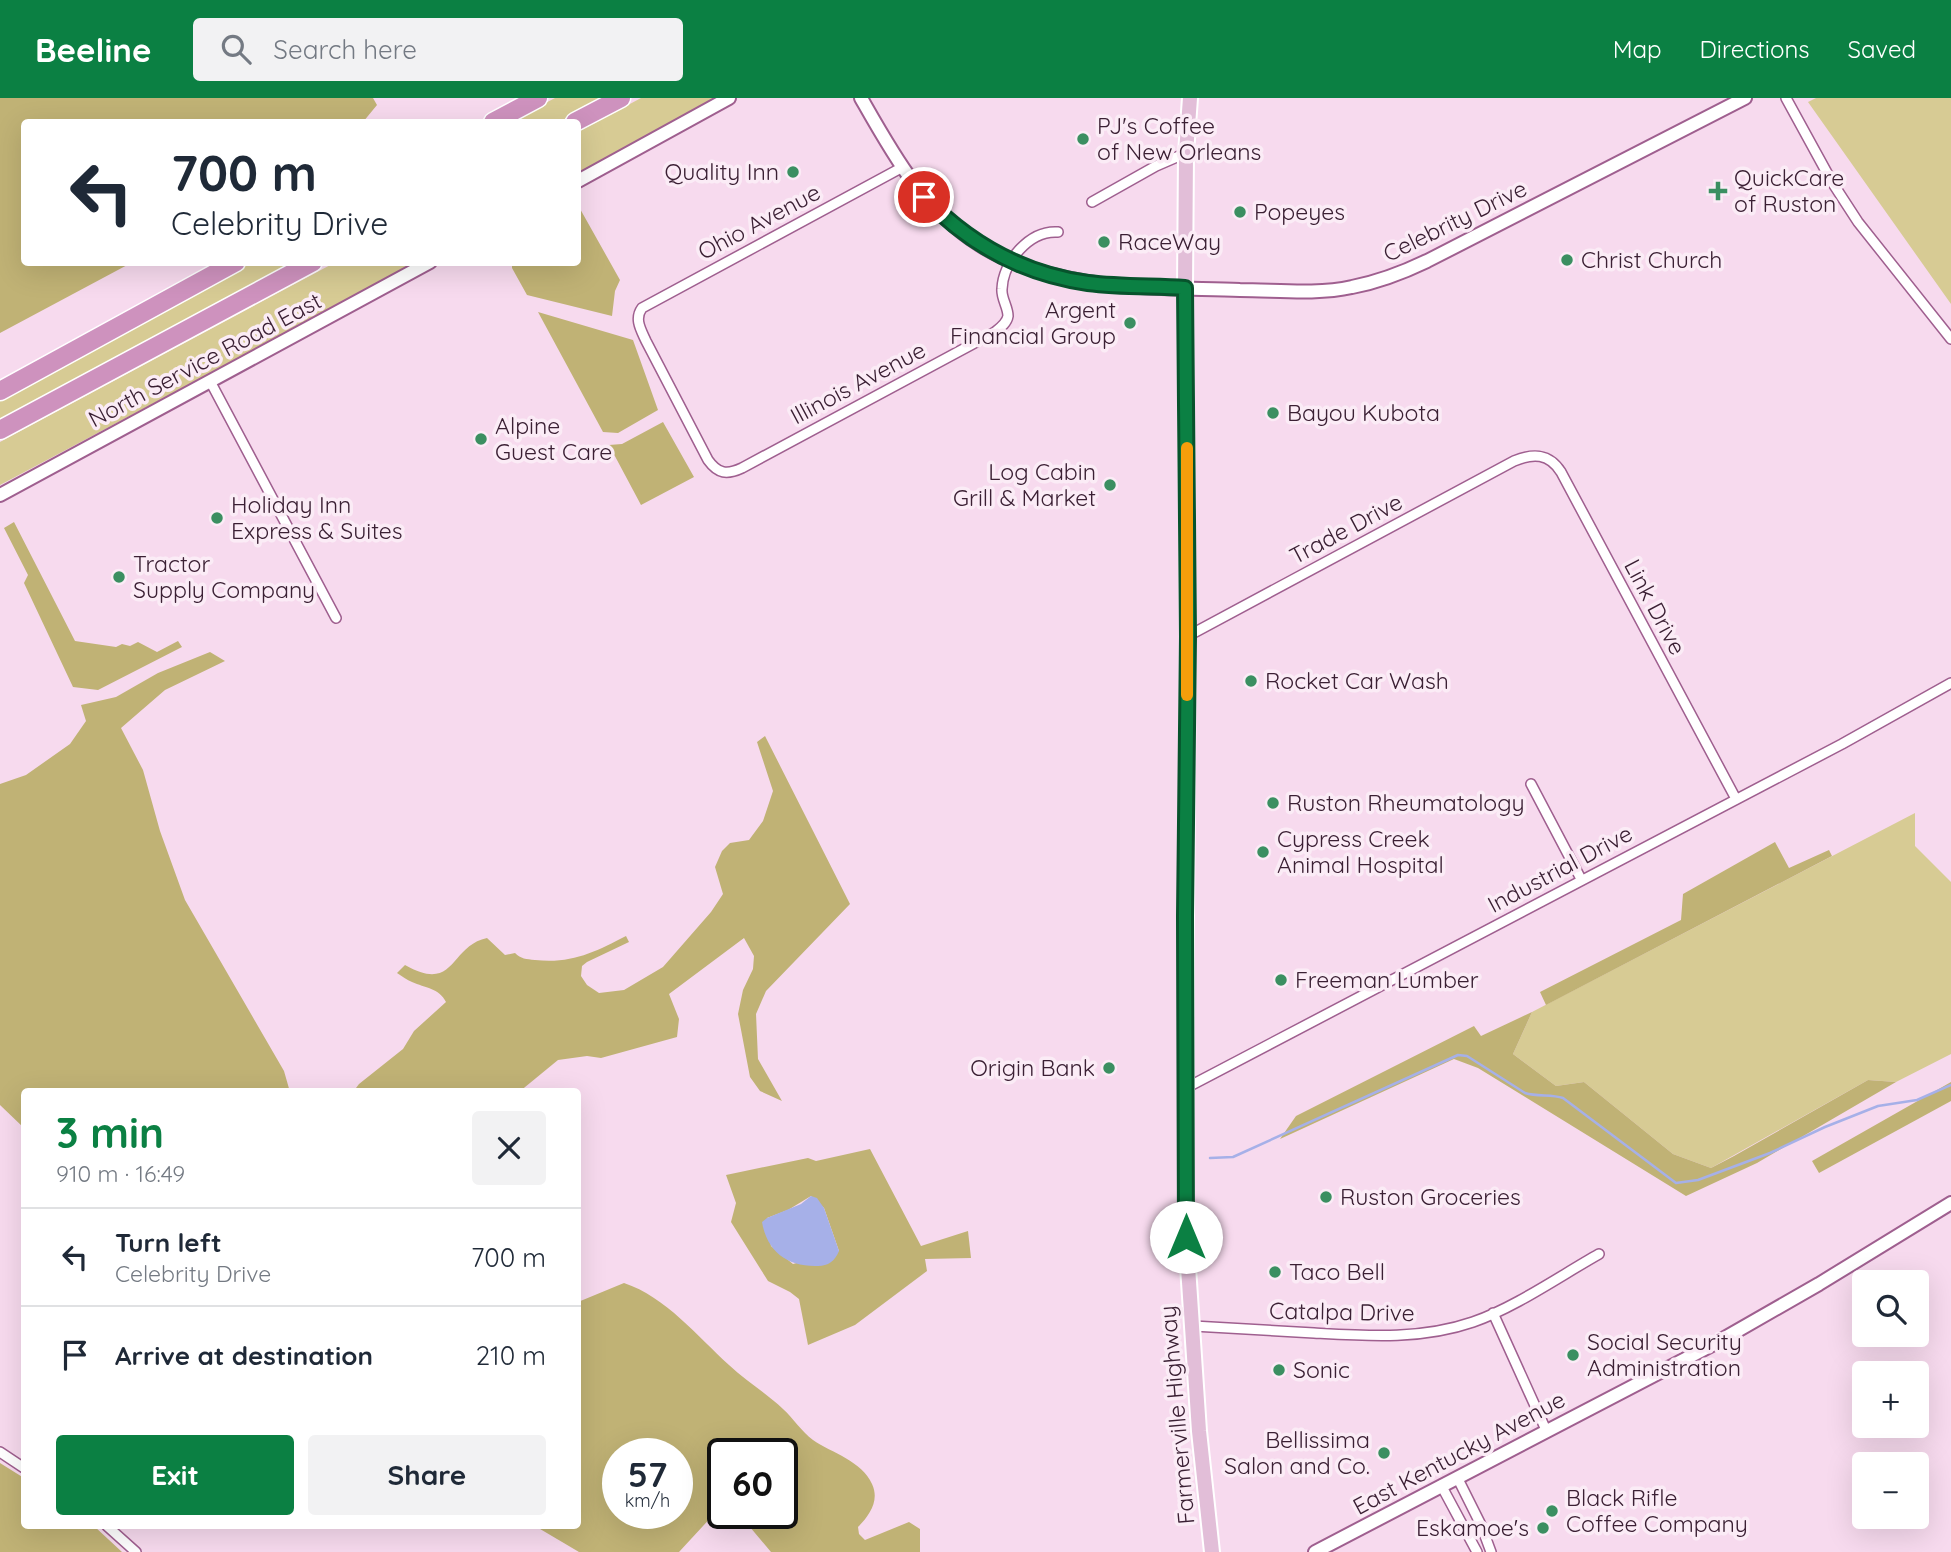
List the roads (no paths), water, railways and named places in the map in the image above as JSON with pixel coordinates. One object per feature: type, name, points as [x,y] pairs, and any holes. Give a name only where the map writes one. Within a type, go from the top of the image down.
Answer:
[{"type":"highway","points":[[499,119],[538,98]]},
{"type":"highway","points":[[581,119],[621,98]]},
{"type":"highway","points":[[0,391],[229,266]]},
{"type":"highway","points":[[0,430],[306,266]]},
{"type":"main road","name":"Farmerville Highway","points":[[1190,98],[1186,153],[1185,288],[1188,636],[1186,1237],[1199,1430],[1212,1552]]},
{"type":"street","points":[[581,179],[729,98]]},
{"type":"street","name":"Celebrity Drive","points":[[861,98],[901,168],[924,197],[956,228],[981,246],[1011,262],[1052,276],[1088,283],[1305,291],[1349,288],[1399,274],[1745,98]]},
{"type":"street","points":[[1786,98],[1832,182],[1858,222],[1951,339]]},
{"type":"street","points":[[1092,202],[1156,166],[1186,153]]},
{"type":"street","name":"Ohio Avenue","points":[[726,474],[716,469],[708,460],[646,341],[638,314],[650,303],[901,168]]},
{"type":"street","points":[[1011,262],[1021,247],[1047,232],[1058,232]]},
{"type":"street","name":"Illinois Avenue","points":[[726,474],[742,468],[995,332],[1006,323],[1007,311],[1001,291],[1011,262]]},
{"type":"street","name":"North Service Road East","points":[[0,495],[423,266]]},
{"type":"street","points":[[210,381],[336,618]]},
{"type":"street","name":"Link Drive","points":[[1524,457],[1537,455],[1548,458],[1561,472],[1736,799]]},
{"type":"street","name":"Trade Drive","points":[[1188,636],[1524,457]]},
{"type":"street","name":"Industrial Drive","points":[[1186,1088],[1842,744],[1951,683]]},
{"type":"street","points":[[1531,784],[1581,879]]},
{"type":"street","name":"East Kentucky Avenue","points":[[1315,1552],[1727,1336],[1819,1284],[1951,1203]]},
{"type":"street","name":"Catalpa Drive","points":[[1192,1326],[1374,1336],[1408,1335],[1449,1328],[1493,1314],[1599,1254]]},
{"type":"street","points":[[1493,1314],[1546,1430]]},
{"type":"street","points":[[0,1452],[21,1466]]},
{"type":"street","points":[[1457,1477],[1491,1552]]},
{"type":"street","points":[[1441,1485],[1476,1552]]},
{"type":"street","points":[[110,1529],[135,1552]]},
{"type":"water","points":[[811,1196],[817,1198],[824,1208],[839,1251],[831,1262],[822,1266],[797,1264],[781,1256],[769,1242],[762,1222],[801,1204]]},
{"type":"waterway","points":[[1210,1158],[1233,1157],[1458,1055],[1467,1056],[1525,1093],[1563,1098],[1676,1183],[1698,1180],[1770,1153],[1878,1106],[1917,1100],[1951,1085]]},
{"type":"place","name":"PJ's Coffee of New Orleans","points":[[1083,139]]},
{"type":"place","name":"Quality Inn","points":[[793,172]]},
{"type":"place","name":"QuickCare of Ruston","points":[[1718,191]]},
{"type":"place","name":"Popeyes","points":[[1240,212]]},
{"type":"place","name":"RaceWay","points":[[1104,242]]},
{"type":"place","name":"Christ Church","points":[[1567,260]]},
{"type":"place","name":"Argent Financial Group","points":[[1130,323]]},
{"type":"place","name":"Bayou Kubota","points":[[1273,413]]},
{"type":"place","name":"Alpine Guest Care","points":[[481,439]]},
{"type":"place","name":"Log Cabin Grill & Market","points":[[1110,485]]},
{"type":"place","name":"Holiday Inn Express & Suites","points":[[217,518]]},
{"type":"place","name":"Tractor Supply Company","points":[[119,577]]},
{"type":"place","name":"Rocket Car Wash","points":[[1251,681]]},
{"type":"place","name":"Ruston Rheumatology","points":[[1273,803]]},
{"type":"place","name":"Cypress Creek Animal Hospital","points":[[1263,852]]},
{"type":"place","name":"Freeman Lumber","points":[[1281,980]]},
{"type":"place","name":"Origin Bank","points":[[1109,1068]]},
{"type":"place","name":"Ruston Groceries","points":[[1326,1197]]},
{"type":"place","name":"Taco Bell","points":[[1275,1272]]},
{"type":"place","name":"Social Security Administration","points":[[1573,1355]]},
{"type":"place","name":"Sonic","points":[[1279,1370]]},
{"type":"place","name":"Bellissima Salon and Co.","points":[[1384,1453]]},
{"type":"place","name":"Black Rifle Coffee Company","points":[[1552,1511]]},
{"type":"place","name":"Eskamoe's","points":[[1543,1528]]}]
